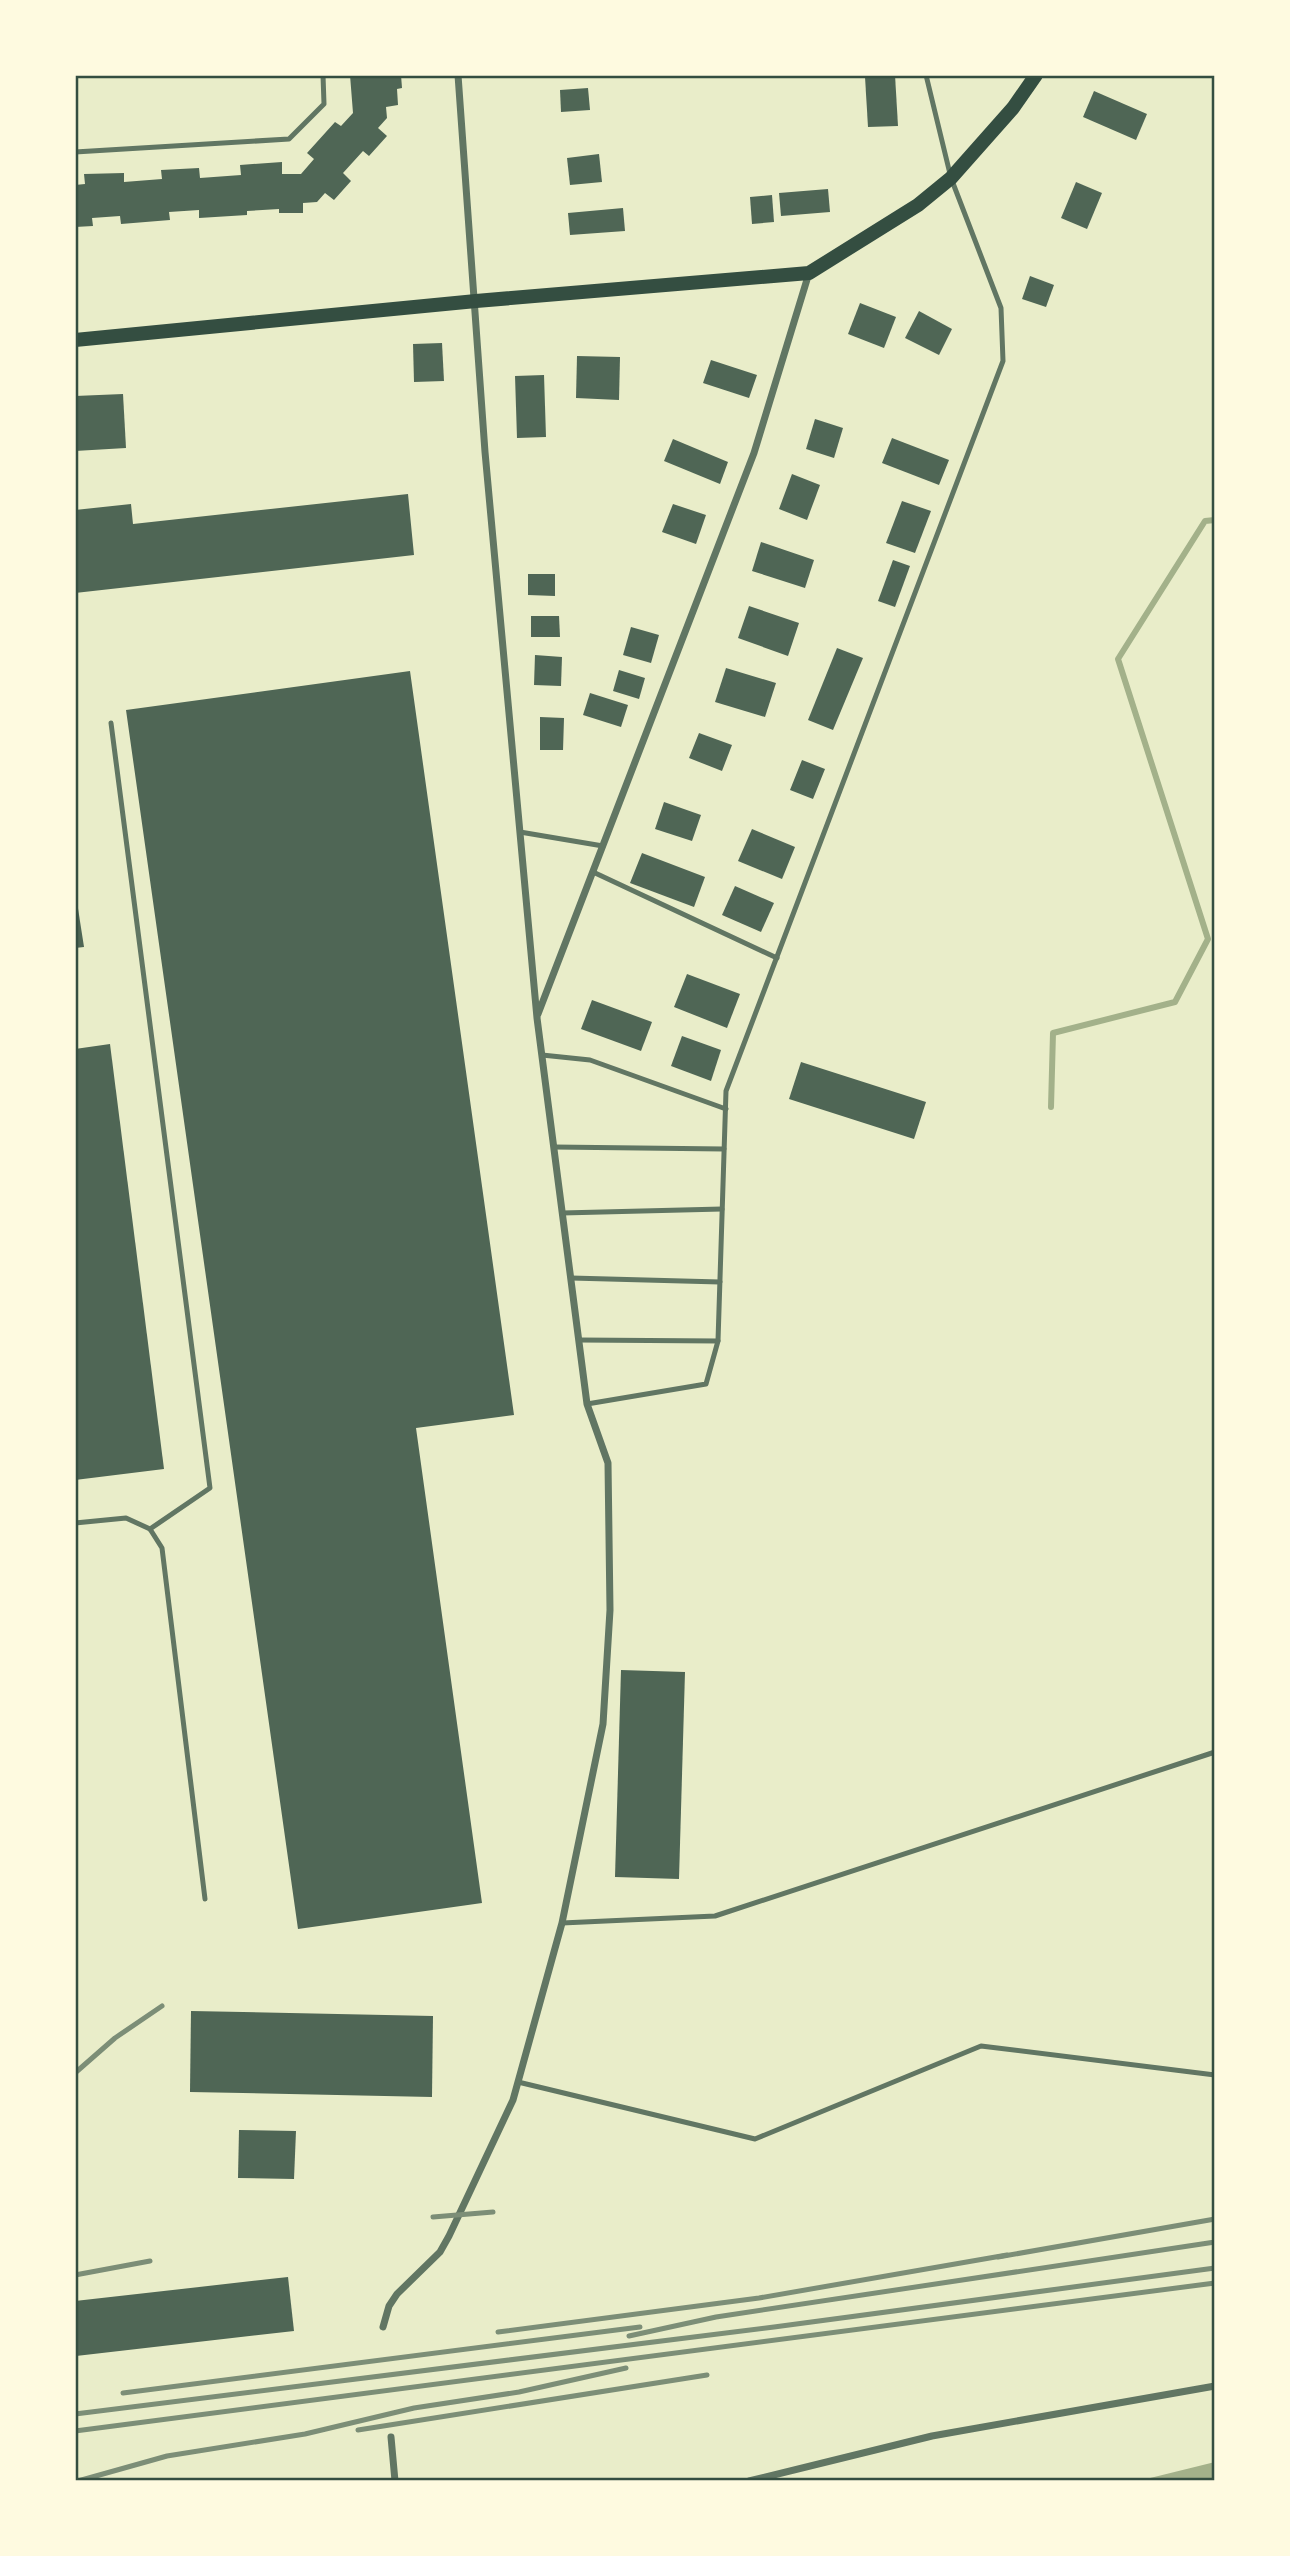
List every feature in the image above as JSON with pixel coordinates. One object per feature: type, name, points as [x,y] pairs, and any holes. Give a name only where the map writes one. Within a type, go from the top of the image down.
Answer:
[{"type":"main road","points":[[75,340],[475,300],[809,274],[918,205],[951,178],[1004,119],[1036,75]]},
{"type":"street","points":[[383,2327],[389,2306],[397,2294],[440,2252],[513,2100],[562,1923],[603,1724],[610,1610],[608,1463],[587,1404],[537,1018],[485,452],[457,75]]},
{"type":"street","points":[[537,1018],[754,453],[809,274]]},
{"type":"street","points":[[749,2481],[932,2436],[1215,2386]]},
{"type":"street","points":[[391,2437],[395,2481]]},
{"type":"lane","points":[[75,152],[289,139],[324,104],[323,75]]},
{"type":"lane","points":[[587,1404],[706,1384],[718,1341],[726,1091],[1003,361],[1001,308],[951,178],[926,75]]},
{"type":"lane","points":[[111,723],[210,1488],[150,1529]]},
{"type":"lane","points":[[520,832],[603,846]]},
{"type":"lane","points":[[593,872],[777,958]]},
{"type":"lane","points":[[542,1055],[590,1060],[726,1109]]},
{"type":"lane","points":[[554,1147],[724,1149]]},
{"type":"lane","points":[[562,1213],[722,1209]]},
{"type":"lane","points":[[570,1278],[720,1282]]},
{"type":"lane","points":[[579,1340],[718,1341]]},
{"type":"lane","points":[[75,1523],[126,1518],[150,1529],[162,1548],[205,1899]]},
{"type":"lane","points":[[562,1923],[715,1916],[1215,1752]]},
{"type":"lane","points":[[518,2082],[755,2140],[981,2046],[1215,2075]]},
{"type":"shaded area","points":[[1215,2462],[1215,2481],[1138,2481]]},
{"type":"building","points":[[350,75],[401,75],[402,88],[397,89],[398,105],[386,107],[387,118],[378,128],[387,136],[369,156],[363,151],[343,173],[351,181],[334,200],[325,193],[317,202],[303,203],[303,213],[279,213],[279,209],[247,211],[247,215],[199,218],[199,210],[169,212],[170,220],[121,224],[120,216],[92,218],[93,226],[75,227],[75,185],[85,184],[84,174],[124,173],[124,182],[162,179],[161,170],[199,168],[200,178],[241,175],[240,165],[282,162],[282,174],[301,174],[314,159],[307,153],[335,122],[341,126],[353,113]]},
{"type":"building","points":[[895,75],[898,126],[868,127],[865,77]]},
{"type":"building","points":[[588,88],[590,110],[561,112],[560,90]]},
{"type":"building","points":[[1094,91],[1147,114],[1136,140],[1083,117]]},
{"type":"building","points":[[599,154],[602,182],[570,185],[567,158]]},
{"type":"building","points":[[1076,182],[1102,193],[1087,229],[1061,218]]},
{"type":"building","points":[[828,189],[830,212],[781,216],[779,193]]},
{"type":"building","points":[[772,195],[774,222],[752,224],[750,197]]},
{"type":"building","points":[[623,208],[625,231],[570,235],[568,213]]},
{"type":"building","points":[[1030,276],[1054,285],[1046,307],[1022,299]]},
{"type":"building","points":[[860,303],[896,317],[884,348],[848,334]]},
{"type":"building","points":[[919,311],[952,329],[939,355],[905,338]]},
{"type":"building","points":[[442,343],[444,381],[414,382],[413,344]]},
{"type":"building","points":[[577,356],[620,357],[619,400],[576,398]]},
{"type":"building","points":[[711,360],[757,375],[749,398],[703,383]]},
{"type":"building","points":[[544,375],[546,437],[517,438],[515,376]]},
{"type":"building","points":[[123,394],[126,448],[75,451],[75,396]]},
{"type":"building","points":[[815,419],[843,428],[834,458],[806,449]]},
{"type":"building","points":[[892,438],[949,460],[939,485],[882,463]]},
{"type":"building","points":[[673,439],[728,462],[720,484],[664,461]]},
{"type":"building","points":[[792,474],[820,485],[807,520],[779,509]]},
{"type":"building","points":[[408,494],[414,555],[75,593],[75,510],[131,504],[133,524]]},
{"type":"building","points":[[902,501],[931,511],[915,553],[886,543]]},
{"type":"building","points":[[673,504],[706,515],[696,544],[662,532]]},
{"type":"building","points":[[761,542],[814,560],[805,588],[752,571]]},
{"type":"building","points":[[893,560],[910,566],[895,607],[878,601]]},
{"type":"building","points":[[528,574],[555,574],[555,596],[528,595]]},
{"type":"building","points":[[749,606],[799,623],[788,656],[738,638]]},
{"type":"building","points":[[531,616],[559,616],[560,637],[531,637]]},
{"type":"building","points":[[631,627],[659,635],[651,663],[623,655]]},
{"type":"building","points":[[837,648],[863,658],[833,730],[808,720]]},
{"type":"building","points":[[535,655],[562,657],[561,686],[534,685]]},
{"type":"building","points":[[726,668],[776,683],[765,717],[715,702]]},
{"type":"building","points":[[619,670],[645,678],[639,699],[613,691]]},
{"type":"building","points":[[410,671],[514,1415],[416,1428],[482,1903],[298,1929],[126,710]]},
{"type":"building","points":[[590,693],[628,705],[621,727],[583,715]]},
{"type":"building","points":[[540,717],[564,718],[563,750],[540,750]]},
{"type":"building","points":[[699,733],[732,745],[722,771],[689,758]]},
{"type":"building","points":[[802,760],[825,769],[813,799],[790,790]]},
{"type":"building","points":[[664,802],[701,815],[692,841],[655,829]]},
{"type":"building","points":[[752,829],[795,847],[782,879],[738,861]]},
{"type":"building","points":[[642,853],[705,877],[694,907],[630,883]]},
{"type":"building","points":[[735,886],[774,903],[761,932],[722,915]]},
{"type":"building","points":[[75,889],[84,947],[75,948]]},
{"type":"building","points":[[687,974],[740,994],[727,1028],[674,1007]]},
{"type":"building","points":[[592,1000],[652,1022],[641,1051],[581,1029]]},
{"type":"building","points":[[682,1036],[721,1050],[711,1081],[671,1066]]},
{"type":"building","points":[[110,1044],[164,1469],[75,1480],[75,1049]]},
{"type":"building","points":[[801,1062],[926,1102],[914,1139],[789,1099]]},
{"type":"building","points":[[621,1670],[685,1672],[679,1879],[615,1877]]},
{"type":"building","points":[[191,2011],[433,2016],[432,2097],[190,2092]]},
{"type":"building","points":[[239,2130],[296,2131],[294,2179],[238,2178]]},
{"type":"building","points":[[288,2277],[294,2331],[76,2356],[75,2301]]},
{"type":"waterway","points":[[1051,1107],[1053,1033],[1175,1002],[1208,939],[1118,659],[1205,521],[1215,520]]},
{"type":"railway","points":[[75,2073],[115,2038],[162,2006]]},
{"type":"railway","points":[[433,2217],[493,2212]]},
{"type":"railway","points":[[998,2257],[1215,2219]]},
{"type":"railway","points":[[629,2336],[716,2317],[1215,2242]]},
{"type":"railway","points":[[498,2332],[759,2298],[1007,2255]]},
{"type":"railway","points":[[75,2275],[150,2261]]},
{"type":"railway","points":[[75,2414],[774,2327],[1215,2268]]},
{"type":"railway","points":[[75,2431],[1215,2283]]},
{"type":"railway","points":[[123,2393],[640,2327]]},
{"type":"railway","points":[[78,2481],[167,2456],[305,2434],[414,2408],[519,2392],[626,2368]]},
{"type":"railway","points":[[358,2430],[707,2375]]}]
